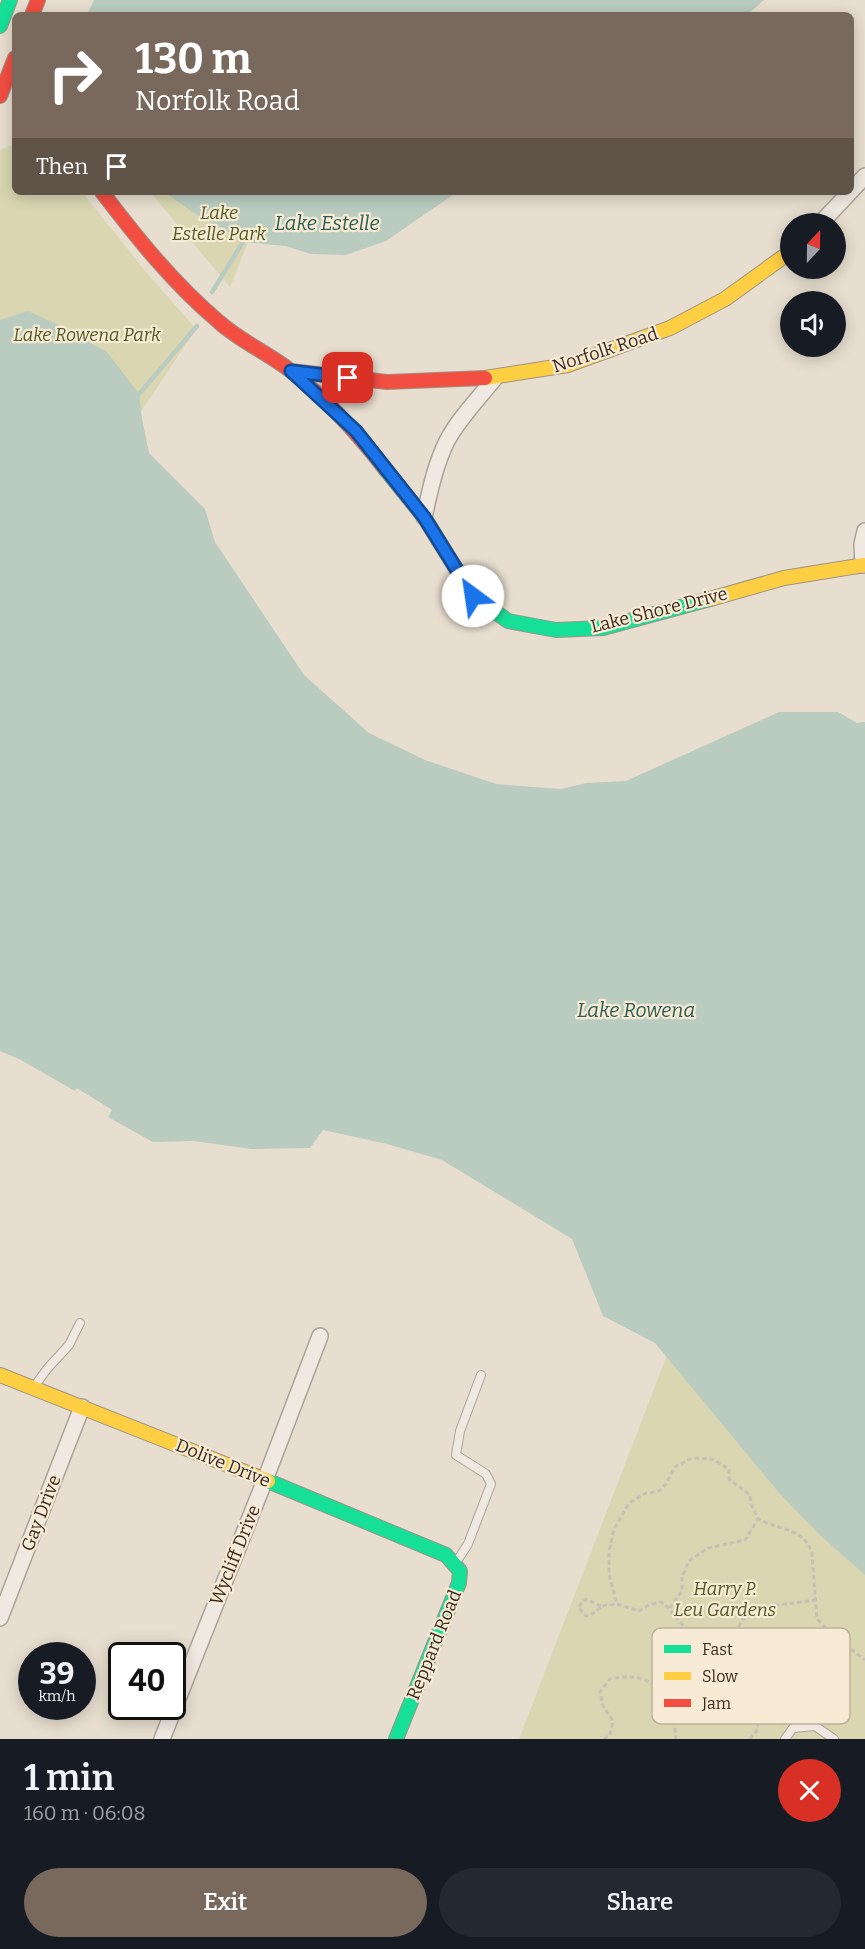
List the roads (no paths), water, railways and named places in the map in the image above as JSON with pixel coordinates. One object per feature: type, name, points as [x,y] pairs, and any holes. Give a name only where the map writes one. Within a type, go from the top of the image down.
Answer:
[{"type":"street","points":[[0,26],[10,0]]},
{"type":"street","points":[[0,58],[12,68]]},
{"type":"street","points":[[0,96],[12,71]]},
{"type":"street","points":[[854,188],[865,176]]},
{"type":"street","name":"Lake Shore Drive","points":[[104,195],[133,233],[182,287],[220,323],[291,371],[356,431],[424,517],[473,596],[508,621],[556,630],[603,628],[784,578],[864,565]]},
{"type":"street","points":[[830,213],[847,195]]},
{"type":"street","name":"Norfolk Road","points":[[291,371],[387,382],[495,378],[568,365],[670,328],[725,299],[780,259]]},
{"type":"street","points":[[424,517],[435,470],[448,440],[467,411],[495,378]]},
{"type":"street","points":[[864,565],[862,544],[865,531]]},
{"type":"street","name":"Wycliff Drive","points":[[162,1739],[320,1336]]},
{"type":"street","name":"Dolive Drive","points":[[0,1375],[265,1480],[450,1560]]},
{"type":"street","name":"Gay Drive","points":[[0,1618],[82,1407]]},
{"type":"street","name":"Reppard Road","points":[[396,1739],[459,1583],[460,1571],[450,1560]]},
{"type":"lane","points":[[33,1388],[46,1369],[69,1345],[80,1323]]},
{"type":"lane","points":[[450,1560],[468,1544],[491,1484],[486,1474],[456,1455],[460,1431],[481,1375]]},
{"type":"lane","points":[[785,1739],[793,1728],[815,1726],[834,1739]]},
{"type":"water","points":[[94,0],[764,0],[750,12],[88,12]]},
{"type":"water","name":"Lake Estelle","points":[[168,195],[453,195],[386,241],[346,255],[311,254],[285,246],[243,242]]},
{"type":"water","name":"Lake Rowena","points":[[28,311],[107,352],[139,394],[149,453],[205,509],[215,542],[304,675],[369,733],[425,760],[496,784],[561,789],[586,783],[626,781],[779,712],[838,712],[857,723],[865,722],[865,1575],[821,1536],[780,1494],[655,1343],[603,1316],[572,1239],[442,1160],[387,1144],[323,1130],[310,1148],[251,1149],[194,1141],[153,1142],[108,1117],[112,1110],[77,1088],[75,1091],[19,1059],[0,1051],[0,320]]},
{"type":"waterway","points":[[212,292],[243,242]]},
{"type":"waterway","points":[[139,394],[197,326]]},
{"type":"park label","name":"Lake Estelle Park","points":[[219,223]]},
{"type":"park label","name":"Lake Rowena Park","points":[[87,335]]},
{"type":"park label","name":"Harry P. Leu Gardens","points":[[725,1599]]}]
